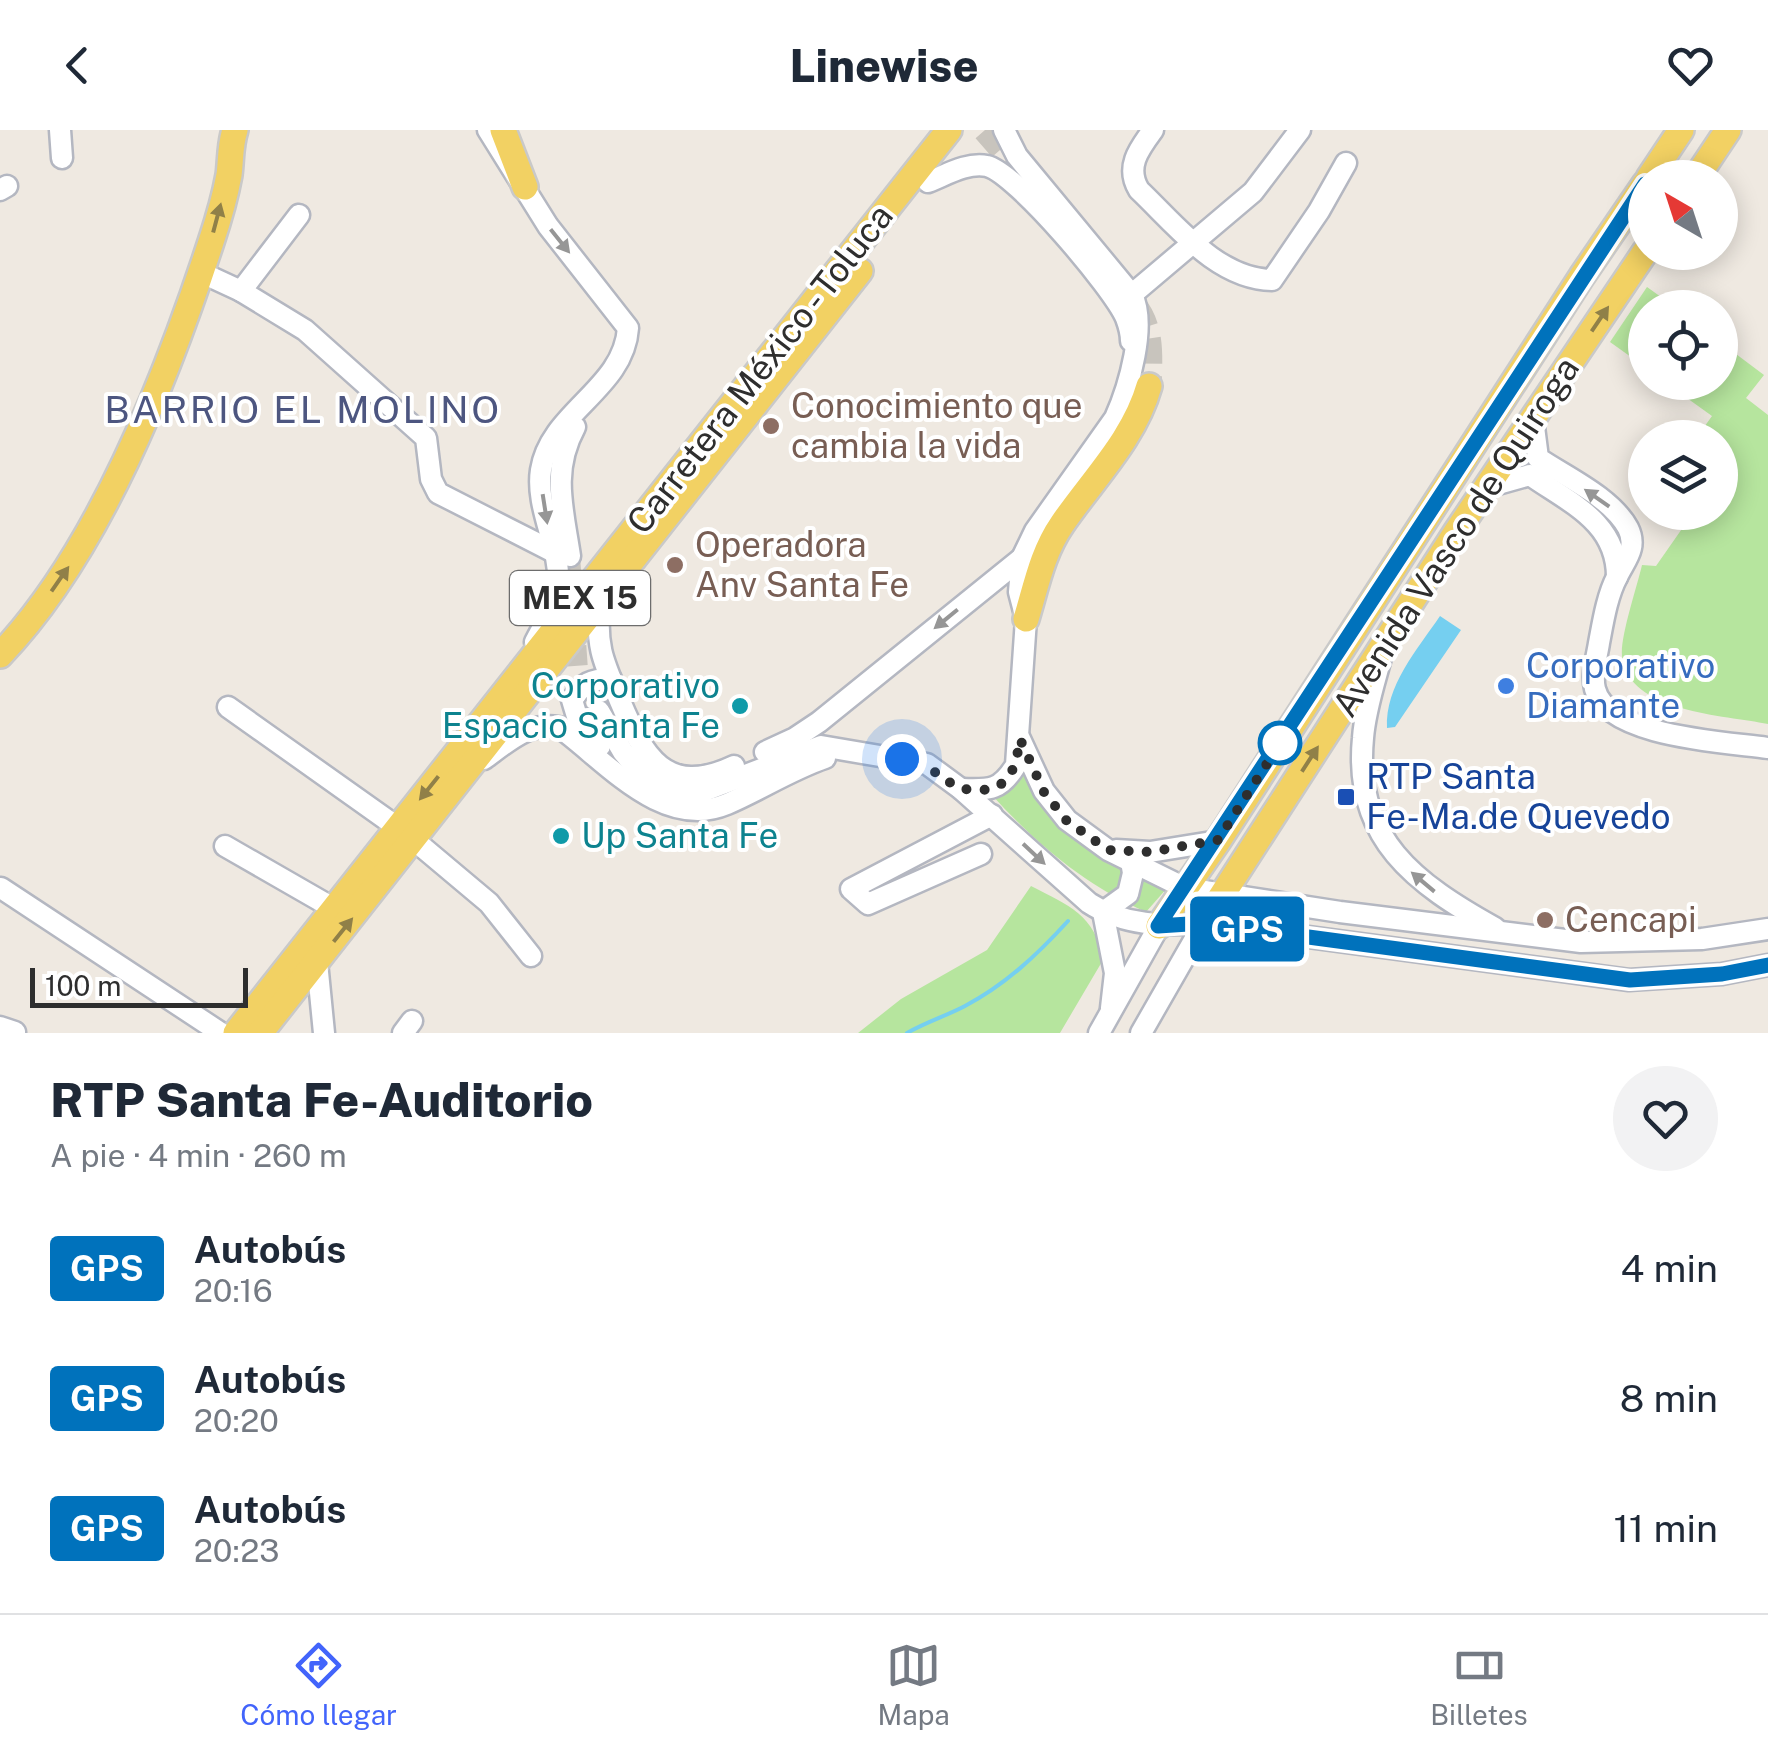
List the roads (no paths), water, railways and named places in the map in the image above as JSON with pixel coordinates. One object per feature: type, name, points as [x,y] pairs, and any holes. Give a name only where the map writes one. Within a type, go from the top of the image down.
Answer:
[{"type":"main road","points":[[0,655],[26,628],[74,558],[145,419],[200,272],[228,176],[235,130]]},
{"type":"main road","points":[[503,130],[525,187]]},
{"type":"main road","points":[[926,172],[931,130]]},
{"type":"main road","name":"Carretera México - Toluca","points":[[236,1033],[332,908],[470,769],[600,604],[926,172],[949,130]]},
{"type":"main road","name":"Carretera México - Toluca","points":[[260,1033],[317,962],[516,679],[926,172],[970,130]]},
{"type":"main road","name":"Avenida Vasco de Quiroga","points":[[1661,160],[1681,130]]},
{"type":"main road","points":[[1708,160],[1728,130]]},
{"type":"main road","name":"Avenida Vasco de Quiroga","points":[[1158,926],[1218,840],[1628,208]]},
{"type":"main road","name":"Avenida Vasco de Quiroga","points":[[1204,923],[1633,270]]},
{"type":"main road","points":[[1026,619],[1042,559],[1060,526],[1129,431],[1149,386]]},
{"type":"street","points":[[60,130],[62,158]]},
{"type":"street","points":[[488,130],[548,226],[628,328],[622,355],[567,441],[560,462],[561,553],[556,597],[516,679]]},
{"type":"street","points":[[961,789],[986,790],[1005,783],[1016,765],[1026,619],[1019,592],[1022,558],[1034,531],[1114,418],[1123,400],[1132,358],[1125,300],[1017,156],[1004,130]]},
{"type":"street","points":[[1153,130],[1132,163],[1132,178],[1139,190],[1216,261],[1245,276],[1272,280],[1320,212],[1346,163]]},
{"type":"street","points":[[1125,300],[1253,192],[1300,130]]},
{"type":"street","points":[[1001,171],[1002,160],[1017,156]]},
{"type":"street","points":[[926,172],[976,165],[1001,171],[1125,300]]},
{"type":"street","points":[[241,291],[300,215]]},
{"type":"street","points":[[200,272],[241,291],[305,330],[426,438],[431,479],[438,492],[561,553]]},
{"type":"street","points":[[1533,419],[1538,458],[1616,512],[1630,531],[1632,554],[1617,577]]},
{"type":"street","points":[[1487,487],[1530,475],[1606,532],[1617,558],[1617,577],[1594,675],[1595,690],[1606,709],[1636,725],[1768,748]]},
{"type":"street","points":[[600,604],[596,633],[611,679],[647,756],[675,774],[702,776],[725,770],[795,738],[820,722],[1022,558]]},
{"type":"street","points":[[1384,645],[1363,736],[1364,788],[1373,819],[1400,861],[1426,886],[1506,933]]},
{"type":"street","points":[[611,679],[595,679],[581,686],[572,700],[578,720],[629,782]]},
{"type":"street","points":[[228,707],[406,834],[489,903],[531,956]]},
{"type":"street","points":[[599,710],[623,752],[642,774],[673,793],[704,791],[821,746],[927,764],[1103,912],[1158,926],[1204,923],[1630,980],[1722,974],[1768,965]]},
{"type":"street","points":[[470,769],[539,724],[560,727],[661,804],[684,811],[710,810],[809,763],[849,750]]},
{"type":"street","points":[[1020,739],[1044,792],[1066,820],[1108,850],[1185,888],[1582,942],[1702,939],[1768,929]]},
{"type":"street","points":[[981,854],[868,904],[851,888],[992,815]]},
{"type":"street","points":[[1108,850],[1150,852],[1218,840]]},
{"type":"street","points":[[225,846],[332,908]]},
{"type":"street","points":[[1103,912],[1128,894],[1134,872],[1131,862]]},
{"type":"street","points":[[1,888],[221,1033]]},
{"type":"street","points":[[1272,933],[1276,902]]},
{"type":"street","points":[[1103,912],[1116,973],[1111,1008]]},
{"type":"street","points":[[1141,1033],[1204,923]]},
{"type":"street","points":[[1098,1033],[1158,926]]},
{"type":"street","points":[[1582,942],[1574,946],[1573,956],[1587,974]]},
{"type":"street","points":[[317,962],[324,1033]]},
{"type":"street","points":[[0,1027],[15,1032]]},
{"type":"water","points":[[1440,616],[1461,630],[1395,727],[1387,728],[1397,683]]},
{"type":"waterway","points":[[907,1033],[994,989],[1068,921]]},
{"type":"tunnel","points":[[985,130],[1024,175]]},
{"type":"tunnel","points":[[1134,305],[1147,333],[1149,386]]},
{"type":"tunnel","points":[[570,556],[578,670],[599,711]]},
{"type":"place","name":"Conocimiento que cambia la vida","points":[[771,426]]},
{"type":"place","name":"Operadora Anv Santa Fe","points":[[675,565]]},
{"type":"place","name":"Corporativo Diamante","points":[[1506,686]]},
{"type":"place","name":"Corporativo Espacio Santa Fe","points":[[740,706]]},
{"type":"place","name":"RTP Santa Fe-Ma.de Quevedo","points":[[1346,797]]},
{"type":"place","name":"Up Santa Fe","points":[[561,836]]},
{"type":"place","name":"Cencapi","points":[[1545,920]]},
{"type":"district","name":"BARRIO EL MOLINO","points":[[303,410]]}]
